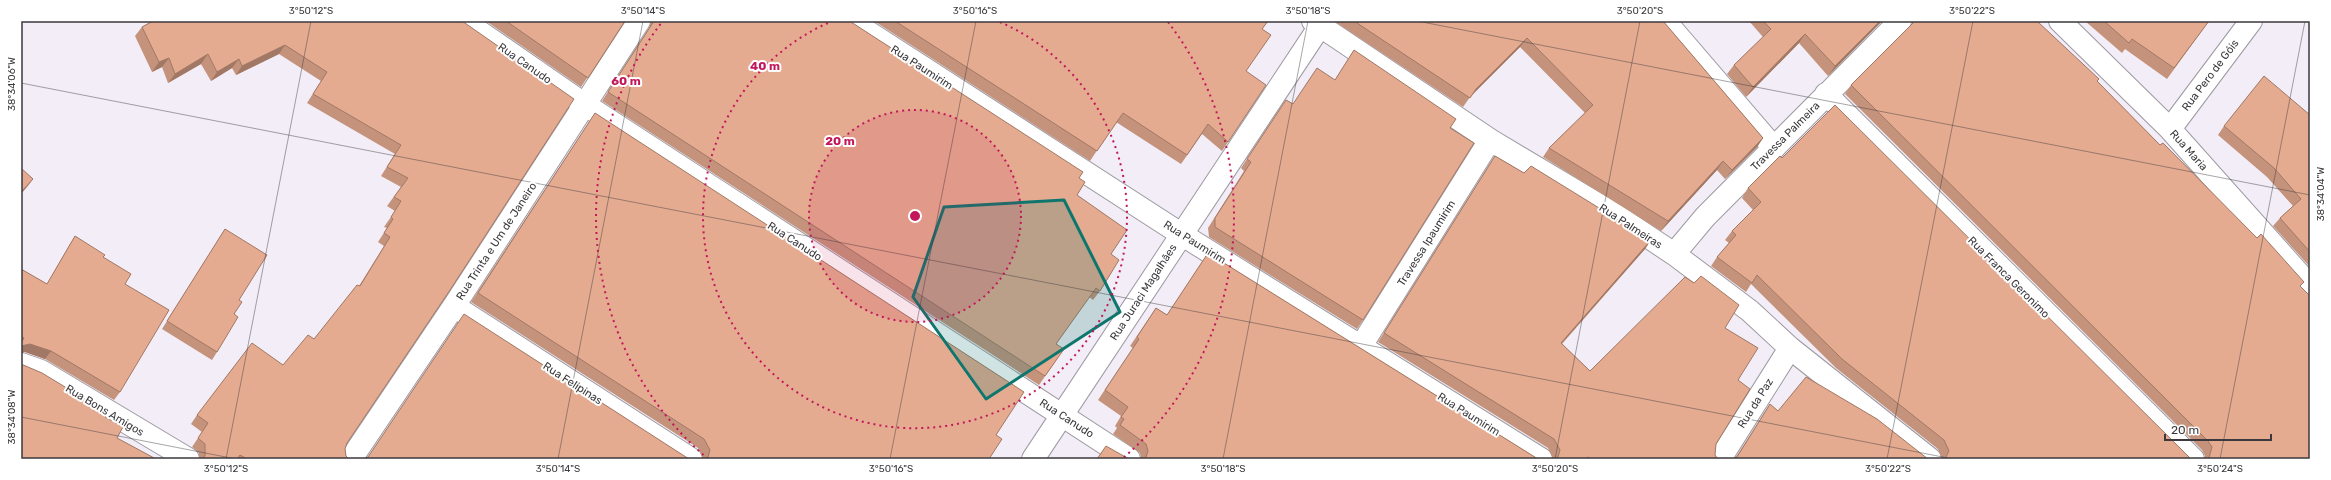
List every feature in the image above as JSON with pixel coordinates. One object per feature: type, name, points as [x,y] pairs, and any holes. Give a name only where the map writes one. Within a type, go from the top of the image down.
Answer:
[{"type":"street","name":"Rua Canudo","points":[[464,21],[584,104],[1129,459]]},
{"type":"street","name":"Rua Trinta e Um de Janeiro","points":[[351,459],[454,306],[639,21]]},
{"type":"street","name":"Rua Paumirim","points":[[851,21],[1181,234],[1541,459]]},
{"type":"street","points":[[1665,21],[1774,148]]},
{"type":"street","name":"Travessa Palmeira","points":[[1674,254],[1705,217],[1900,21]]},
{"type":"street","name":"Rua Maria","points":[[2060,21],[2170,129],[2310,286]]},
{"type":"street","name":"Rua Pero de Góis","points":[[2170,129],[2251,21]]},
{"type":"street","name":"Rua Juraci Magalhães","points":[[1034,459],[1316,24]]},
{"type":"street","name":"Rua Palmeiras","points":[[1316,24],[1490,140],[1614,214],[1674,254],[1750,311],[1790,348],[1930,459]]},
{"type":"street","name":"Rua Franca Geronimo","points":[[1826,94],[2193,459]]},
{"type":"street","name":"Travessa Ipaumirim","points":[[1361,346],[1490,140]]},
{"type":"street","name":"Rua Felipinas","points":[[454,306],[691,459]]},
{"type":"street","name":"Rua da Paz","points":[[1720,459],[1790,348]]},
{"type":"street","name":"Rua Bons Amigos","points":[[21,364],[41,371],[188,459]]},
{"type":"highlighted area","points":[[1064,200],[1120,312],[986,399],[913,297],[944,207]]},
{"type":"building","points":[[153,21],[462,21],[574,99],[450,290],[347,443],[345,449],[346,456],[349,459],[247,459],[240,455],[237,459],[202,459],[205,456],[205,444],[198,438],[208,423],[197,415],[252,343],[283,365],[308,335],[314,339],[357,285],[360,286],[390,237],[384,233],[393,219],[391,217],[401,201],[394,197],[408,178],[387,167],[401,145],[313,94],[327,72],[285,45],[242,66],[239,59],[217,72],[208,54],[175,74],[169,58],[159,62],[142,27]]},
{"type":"building","points":[[506,21],[625,21],[588,78]]},
{"type":"building","points":[[654,21],[850,21],[1083,172],[1079,178],[1085,182],[1077,195],[1127,230],[1111,254],[1119,260],[1100,291],[1096,288],[1056,344],[1064,349],[1045,376],[608,92]]},
{"type":"building","points":[[895,21],[1268,21],[1262,29],[1271,35],[1246,71],[1266,85],[1228,142],[1208,124],[1187,155],[1123,113],[1097,151]]},
{"type":"building","points":[[1354,21],[1663,21],[1763,138],[1732,170],[1723,161],[1668,221],[1549,148],[1593,105],[1527,38],[1476,89],[1470,98]]},
{"type":"building","points":[[1763,21],[1880,21],[1835,66],[1805,34],[1753,87],[1734,65],[1771,29]]},
{"type":"building","points":[[1915,21],[2037,21],[2099,79],[2097,81],[2160,145],[2163,143],[2257,238],[2261,234],[2304,282],[2300,286],[2310,296],[2310,459],[2207,459],[2209,458],[2212,447],[2208,441],[1851,85]]},
{"type":"building","points":[[2104,21],[2209,21],[2174,68],[2132,39],[2129,43]]},
{"type":"building","points":[[1354,50],[1456,119],[1450,128],[1474,143],[1363,320],[1215,227],[1215,218],[1251,162],[1247,159],[1286,100],[1293,104],[1317,68],[1335,80]]},
{"type":"building","points":[[2264,76],[2310,115],[2310,252],[2280,218],[2301,199],[2274,168],[2224,126]]},
{"type":"building","points":[[1835,105],[2191,459],[1944,459],[1949,451],[1944,440],[1842,359],[1757,275],[1752,283],[1717,257],[1736,235],[1732,231],[1761,202],[1748,188],[1780,156],[1782,158]]},
{"type":"building","points":[[595,113],[1024,392],[996,435],[1002,439],[989,459],[704,459],[708,457],[710,450],[704,439],[478,293]]},
{"type":"building","points":[[1495,156],[1524,173],[1531,166],[1651,240],[1561,343],[1590,371],[1685,277],[1694,283],[1701,276],[1739,305],[1725,328],[1758,348],[1738,380],[1750,389],[1716,444],[1715,455],[1718,459],[1591,459],[1588,457],[1586,459],[1554,459],[1558,457],[1560,450],[1554,439],[1384,333]]},
{"type":"building","points":[[21,168],[33,179],[21,192]]},
{"type":"building","points":[[225,229],[267,255],[239,300],[242,302],[234,314],[238,317],[217,352],[167,321]]},
{"type":"building","points":[[75,236],[105,255],[103,257],[131,274],[125,284],[169,310],[120,392],[51,351],[30,344],[21,346],[24,338],[21,336],[21,269],[47,284]]},
{"type":"building","points":[[1208,253],[1538,459],[1143,459],[1146,457],[1148,451],[1146,444],[1120,425],[1124,419],[1121,417],[1128,407],[1105,390],[1139,339],[1137,337],[1156,308],[1167,315]]},
{"type":"building","points":[[464,314],[689,459],[363,459],[368,457]]},
{"type":"building","points":[[21,364],[42,373],[108,413],[105,417],[123,427],[117,438],[156,459],[21,459]]},
{"type":"building","points":[[1806,377],[1877,419],[1928,459],[1733,459],[1737,457],[1770,404],[1778,411]]},
{"type":"building","points":[[1106,446],[1129,459],[1097,459]]}]
